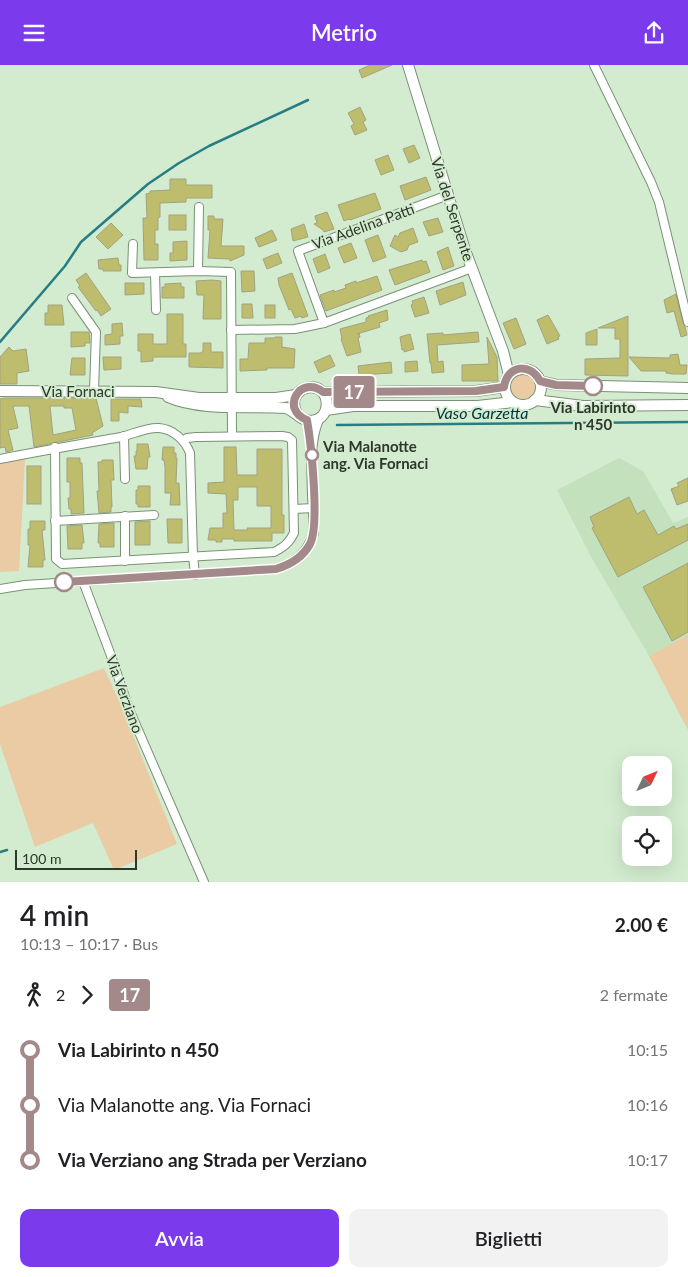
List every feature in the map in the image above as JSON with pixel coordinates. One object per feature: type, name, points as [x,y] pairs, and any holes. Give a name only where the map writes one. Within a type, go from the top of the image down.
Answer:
[{"type":"street","name":"Via del Serpente","points":[[408,65],[448,195],[472,268],[503,351],[509,375]]},
{"type":"street","points":[[594,65],[659,202],[688,322]]},
{"type":"street","name":"Via Adelina Patti","points":[[324,323],[298,251],[448,195]]},
{"type":"street","points":[[198,271],[199,207]]},
{"type":"street","points":[[133,243],[132,273],[231,272],[232,437]]},
{"type":"street","points":[[232,329],[295,329],[324,323],[472,268]]},
{"type":"street","points":[[154,273],[156,310]]},
{"type":"street","points":[[72,299],[96,332],[94,391]]},
{"type":"street","name":"Via del Serpente","points":[[503,351],[519,369]]},
{"type":"street","points":[[312,454],[307,420],[316,420],[323,414],[353,406],[478,406],[513,402],[525,405],[535,400],[541,391],[540,381],[533,371],[526,368],[519,369],[509,375],[504,387],[508,397],[513,402]]},
{"type":"street","points":[[540,381],[556,385],[688,388]]},
{"type":"street","name":"Via Fornaci","points":[[232,402],[296,395],[309,387],[315,387],[323,392],[476,391],[504,387]]},
{"type":"street","name":"Via Fornaci","points":[[0,391],[156,392],[286,408],[307,420]]},
{"type":"street","points":[[0,589],[24,585],[276,569],[293,562],[310,545],[314,533],[312,454],[314,435],[327,399],[323,392]]},
{"type":"street","points":[[296,395],[294,403],[296,412]]},
{"type":"street","points":[[535,400],[583,406],[688,405]]},
{"type":"street","points":[[0,459],[55,447],[124,436],[156,428],[170,431],[183,441],[190,453],[195,575]]},
{"type":"street","points":[[124,436],[125,479]]},
{"type":"street","points":[[55,447],[56,559],[62,564],[274,552],[283,548],[290,541],[294,533],[294,509],[292,441],[288,437],[196,437],[187,438],[183,441]]},
{"type":"street","points":[[294,509],[313,508]]},
{"type":"street","points":[[55,521],[154,515]]},
{"type":"street","points":[[125,516],[125,561]]},
{"type":"street","name":"Via Verziano","points":[[83,581],[110,653],[128,709],[204,882]]},
{"type":"shaded area","points":[[523,373],[532,377],[536,386],[532,395],[523,399],[514,395],[510,386],[514,377]]},
{"type":"shaded area","points":[[619,458],[643,471],[673,523],[688,517],[688,635],[649,656],[590,555],[557,490]]},
{"type":"shaded area","points":[[25,459],[19,571],[0,572],[0,464]]},
{"type":"shaded area","points":[[688,635],[688,730],[649,656]]},
{"type":"shaded area","points":[[104,668],[177,844],[114,870],[93,823],[35,847],[0,744],[0,707]]},
{"type":"building","points":[[370,65],[392,65],[362,78],[359,70]]},
{"type":"building","points":[[360,107],[366,120],[363,122],[367,130],[355,135],[351,126],[354,124],[348,113]]},
{"type":"building","points":[[414,145],[420,158],[409,163],[403,149]]},
{"type":"building","points":[[388,155],[394,170],[381,175],[375,160]]},
{"type":"building","points":[[426,177],[431,190],[405,200],[400,186]]},
{"type":"building","points":[[170,179],[186,179],[186,185],[212,185],[212,198],[186,198],[186,202],[160,203],[158,230],[155,230],[155,244],[158,244],[158,260],[144,260],[143,218],[147,218],[146,194],[150,193],[150,191],[170,190]]},
{"type":"building","points":[[375,193],[381,209],[344,221],[338,205]]},
{"type":"building","points":[[327,212],[334,229],[324,232],[314,224],[317,223],[315,216]]},
{"type":"building","points":[[169,215],[186,215],[186,230],[169,230]]},
{"type":"building","points":[[208,216],[214,216],[214,219],[223,219],[221,246],[244,246],[244,255],[230,261],[230,259],[208,258],[210,230],[208,230]]},
{"type":"building","points":[[438,218],[443,232],[429,236],[423,222]]},
{"type":"building","points":[[111,223],[123,235],[108,249],[96,237]]},
{"type":"building","points":[[304,224],[308,237],[293,241],[291,229]]},
{"type":"building","points":[[413,228],[418,242],[409,245],[407,250],[401,252],[390,246],[395,235],[398,237],[400,233]]},
{"type":"building","points":[[272,230],[277,240],[259,247],[255,238]]},
{"type":"building","points":[[378,235],[386,257],[373,262],[365,240]]},
{"type":"building","points":[[187,241],[187,260],[170,261],[170,253],[173,253],[173,242]]},
{"type":"building","points":[[351,243],[357,258],[344,263],[338,248]]},
{"type":"building","points":[[448,247],[454,266],[443,270],[437,252]]},
{"type":"building","points":[[278,253],[282,263],[267,269],[263,259]]},
{"type":"building","points":[[325,254],[330,268],[318,273],[313,259]]},
{"type":"building","points":[[118,258],[121,271],[103,271],[103,269],[99,269],[98,260]]},
{"type":"building","points":[[422,260],[423,262],[426,261],[430,272],[395,285],[389,270]]},
{"type":"building","points":[[241,271],[254,271],[255,291],[242,292]]},
{"type":"building","points":[[86,273],[111,309],[101,316],[78,287],[80,286],[76,280]]},
{"type":"building","points":[[292,273],[308,316],[302,318],[301,316],[295,318],[291,309],[289,310],[279,285],[278,278]]},
{"type":"building","points":[[377,276],[382,290],[326,311],[320,295],[346,288],[345,285],[356,281],[356,283]]},
{"type":"building","points":[[196,281],[221,281],[221,319],[203,319],[204,295],[197,295]]},
{"type":"building","points":[[463,282],[466,295],[440,305],[436,291]]},
{"type":"building","points":[[125,283],[144,283],[144,294],[125,295]]},
{"type":"building","points":[[181,283],[181,287],[184,287],[184,298],[162,298],[162,287],[165,287],[165,284]]},
{"type":"building","points":[[676,294],[687,335],[681,337],[674,311],[667,313],[664,300]]},
{"type":"building","points":[[424,297],[429,313],[415,317],[411,305],[413,304],[412,301]]},
{"type":"building","points":[[242,304],[252,304],[253,318],[242,318]]},
{"type":"building","points":[[48,305],[62,305],[64,325],[45,325],[45,313],[48,313]]},
{"type":"building","points":[[265,305],[275,305],[275,318],[265,318]]},
{"type":"building","points":[[387,310],[388,320],[379,323],[380,327],[359,333],[360,337],[358,338],[361,352],[347,356],[341,339],[340,329],[366,322],[368,316]]},
{"type":"building","points":[[167,314],[183,314],[183,344],[186,344],[186,357],[153,357],[153,361],[141,362],[141,351],[138,351],[138,334],[153,334],[153,344],[167,344]]},
{"type":"building","points":[[548,315],[560,336],[558,337],[559,339],[547,344],[537,320]]},
{"type":"building","points":[[628,316],[628,376],[585,375],[585,359],[620,358],[620,339],[615,339],[615,328],[598,328]]},
{"type":"building","points":[[516,318],[526,344],[514,349],[503,323]]},
{"type":"building","points":[[122,323],[123,336],[120,336],[120,344],[105,345],[105,335],[112,334],[112,324]]},
{"type":"building","points":[[597,329],[597,345],[586,345],[586,333]]},
{"type":"building","points":[[71,332],[89,332],[90,343],[85,343],[85,346],[71,347]]},
{"type":"building","points":[[478,332],[479,342],[437,345],[438,362],[443,361],[444,372],[432,373],[427,334],[443,333],[443,335]]},
{"type":"building","points":[[410,334],[414,349],[404,352],[400,337]]},
{"type":"building","points":[[282,337],[282,347],[295,349],[294,368],[240,371],[240,359],[248,359],[249,343],[265,343],[265,338]]},
{"type":"building","points":[[487,337],[497,357],[498,381],[462,381],[462,365],[489,364]]},
{"type":"building","points":[[203,343],[211,343],[211,352],[223,352],[223,368],[189,367],[189,353],[201,353],[203,351]]},
{"type":"building","points":[[9,347],[13,351],[26,349],[29,371],[17,373],[17,384],[0,384],[0,357]]},
{"type":"building","points":[[678,354],[680,365],[687,365],[686,374],[666,373],[666,371],[641,371],[629,357],[670,358],[670,355]]},
{"type":"building","points":[[330,355],[335,366],[319,373],[314,362]]},
{"type":"building","points":[[103,357],[121,357],[121,369],[104,370]]},
{"type":"building","points":[[72,358],[85,358],[85,375],[70,375]]},
{"type":"building","points":[[417,361],[418,371],[405,372],[405,362]]},
{"type":"building","points":[[391,362],[392,373],[359,375],[358,366]]},
{"type":"building","points":[[96,398],[103,426],[92,433],[93,435],[34,447],[29,406],[13,406],[18,428],[8,430],[13,450],[6,452],[5,447],[0,448],[0,399]],"holes":[[[50,406],[64,406],[64,408],[72,408],[76,430],[53,435]]]},
{"type":"building","points":[[111,399],[141,399],[142,407],[128,406],[128,413],[119,412],[119,421],[111,421]]},
{"type":"building","points":[[137,444],[148,444],[150,457],[148,457],[147,469],[136,469],[134,456],[136,456]]},
{"type":"building","points":[[163,447],[174,447],[174,453],[176,453],[176,483],[179,483],[180,505],[170,505],[171,493],[165,493],[165,467],[164,460],[162,460]]},
{"type":"building","points":[[224,447],[236,447],[237,475],[257,475],[257,449],[282,449],[282,515],[284,515],[284,533],[272,533],[272,541],[234,541],[234,539],[222,539],[222,542],[216,542],[216,540],[208,540],[210,528],[223,528],[223,513],[227,513],[226,494],[208,493],[208,483],[224,482]],"holes":[[[238,487],[257,487],[257,506],[271,506],[271,528],[234,530],[233,500],[238,500]]]},
{"type":"building","points":[[67,458],[80,458],[80,463],[82,463],[84,513],[71,514],[71,509],[69,509],[70,482],[67,482]]},
{"type":"building","points":[[102,460],[113,460],[114,480],[111,480],[111,512],[99,513],[97,491],[99,491],[98,462],[102,462]]},
{"type":"building","points":[[27,466],[41,466],[41,504],[27,504]]},
{"type":"building","points":[[688,478],[688,501],[677,505],[671,489],[679,486],[677,483]]},
{"type":"building","points":[[138,486],[150,486],[150,507],[138,507],[138,504],[136,504],[136,490],[138,490]]},
{"type":"building","points":[[629,497],[637,514],[644,510],[658,535],[674,526],[676,529],[688,524],[688,540],[618,577],[592,528],[594,527],[590,517]]},
{"type":"building","points":[[167,519],[182,519],[182,543],[168,543]]},
{"type":"building","points":[[30,521],[45,521],[45,530],[42,530],[45,560],[43,560],[43,567],[28,567],[30,545],[28,545],[28,529],[30,529]]},
{"type":"building","points":[[150,521],[150,545],[135,545],[135,522]]},
{"type":"building","points":[[114,523],[114,547],[100,547],[100,543],[98,543],[99,524]]},
{"type":"building","points":[[82,525],[84,543],[82,543],[82,549],[68,549],[67,526]]},
{"type":"building","points":[[688,563],[688,632],[672,641],[643,587]]},
{"type":"waterway","points":[[0,342],[65,266],[81,242],[148,184],[209,146],[308,100]]},
{"type":"waterway","name":"Vaso Garzetta","points":[[337,425],[688,422]]},
{"type":"waterway","points":[[0,852],[7,850]]},
{"type":"bus line","name":"17","points":[[64,582],[276,569],[285,567],[293,562],[310,545],[314,533],[310,435],[307,420],[298,415],[294,409],[296,395],[306,387],[315,387],[323,392],[476,391],[504,387],[506,380],[512,372],[526,368],[533,371],[540,381],[556,385],[593,386]]},
{"type":"place","name":"Via Labirinto n 450","points":[[593,386]]},
{"type":"place","name":"Via Malanotte ang. Via Fornaci","points":[[312,455]]}]
